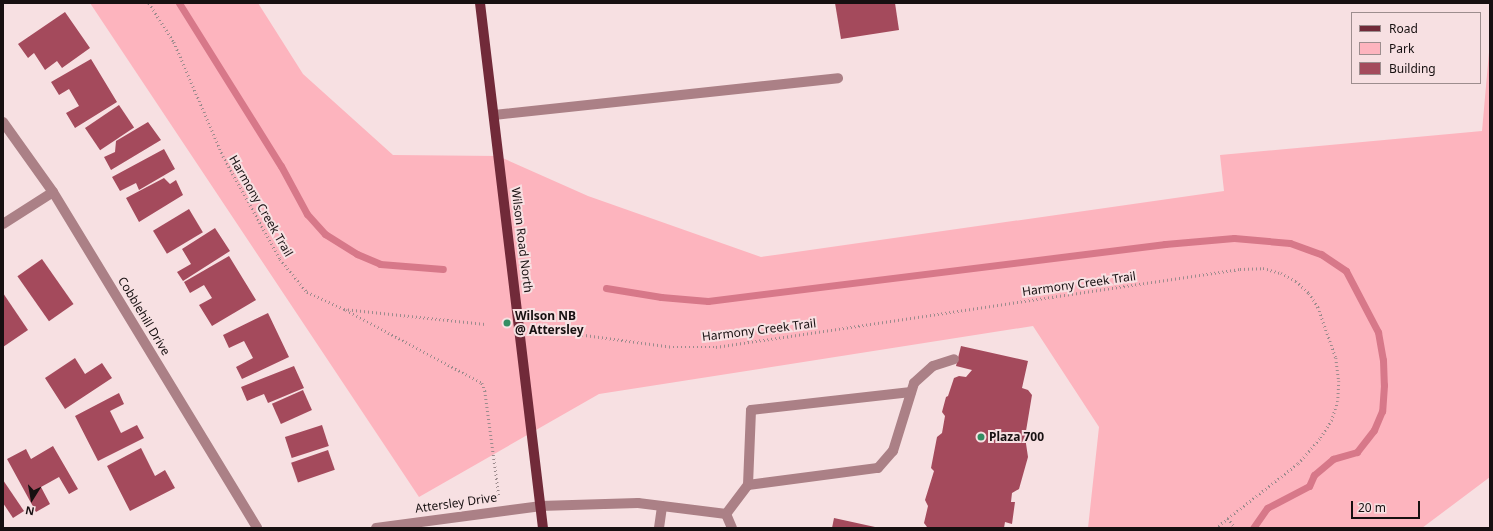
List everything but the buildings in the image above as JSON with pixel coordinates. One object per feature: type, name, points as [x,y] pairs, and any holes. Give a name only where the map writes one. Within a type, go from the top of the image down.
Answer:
[{"type":"main road","name":"Wilson Road North","points":[[480,3],[543,528]]},
{"type":"street","points":[[494,115],[838,78]]},
{"type":"street","name":"Cobblehill Drive","points":[[3,122],[53,192],[257,528]]},
{"type":"street","points":[[3,224],[53,192]]},
{"type":"street","points":[[748,485],[878,468],[893,451],[914,383],[933,366],[954,359]]},
{"type":"street","points":[[732,528],[726,514],[748,485],[751,410],[911,392]]},
{"type":"street","name":"Attersley Drive","points":[[376,528],[540,506],[638,503],[726,514]]},
{"type":"street","points":[[659,528],[662,506]]},
{"type":"path","name":"Harmony Creek Trail","points":[[149,3],[174,42],[223,156],[280,259],[307,292],[344,309],[485,324]]},
{"type":"path","name":"Harmony Creek Trail","points":[[570,333],[673,347],[716,347],[1240,269],[1263,268],[1281,273],[1296,281],[1309,293],[1318,307],[1336,358],[1339,381],[1338,400],[1332,420],[1320,439],[1298,464],[1216,528]]},
{"type":"path","points":[[344,309],[475,377],[482,383],[485,391],[497,483]]},
{"type":"path","points":[[1228,518],[1235,528]]},
{"type":"green space","points":[[90,3],[258,3],[303,74],[393,155],[498,156],[588,196],[761,257],[1224,191],[1220,155],[1482,131],[1490,41],[1490,477],[1422,528],[1088,528],[1099,427],[1033,326],[599,394],[419,497]]},
{"type":"waterway","points":[[179,3],[281,166],[307,214],[325,234],[357,254],[380,264],[443,269]]},
{"type":"waterway","points":[[606,288],[661,297],[708,301],[1165,244],[1234,238],[1290,243],[1321,254],[1346,271],[1378,332],[1383,360],[1384,385],[1382,411],[1374,430],[1357,452],[1333,459],[1314,475],[1309,486],[1267,508],[1253,528]]},
{"type":"place","name":"Wilson NB @ Attersley","points":[[507,323]]},
{"type":"place","name":"Plaza 700","points":[[981,437]]}]
